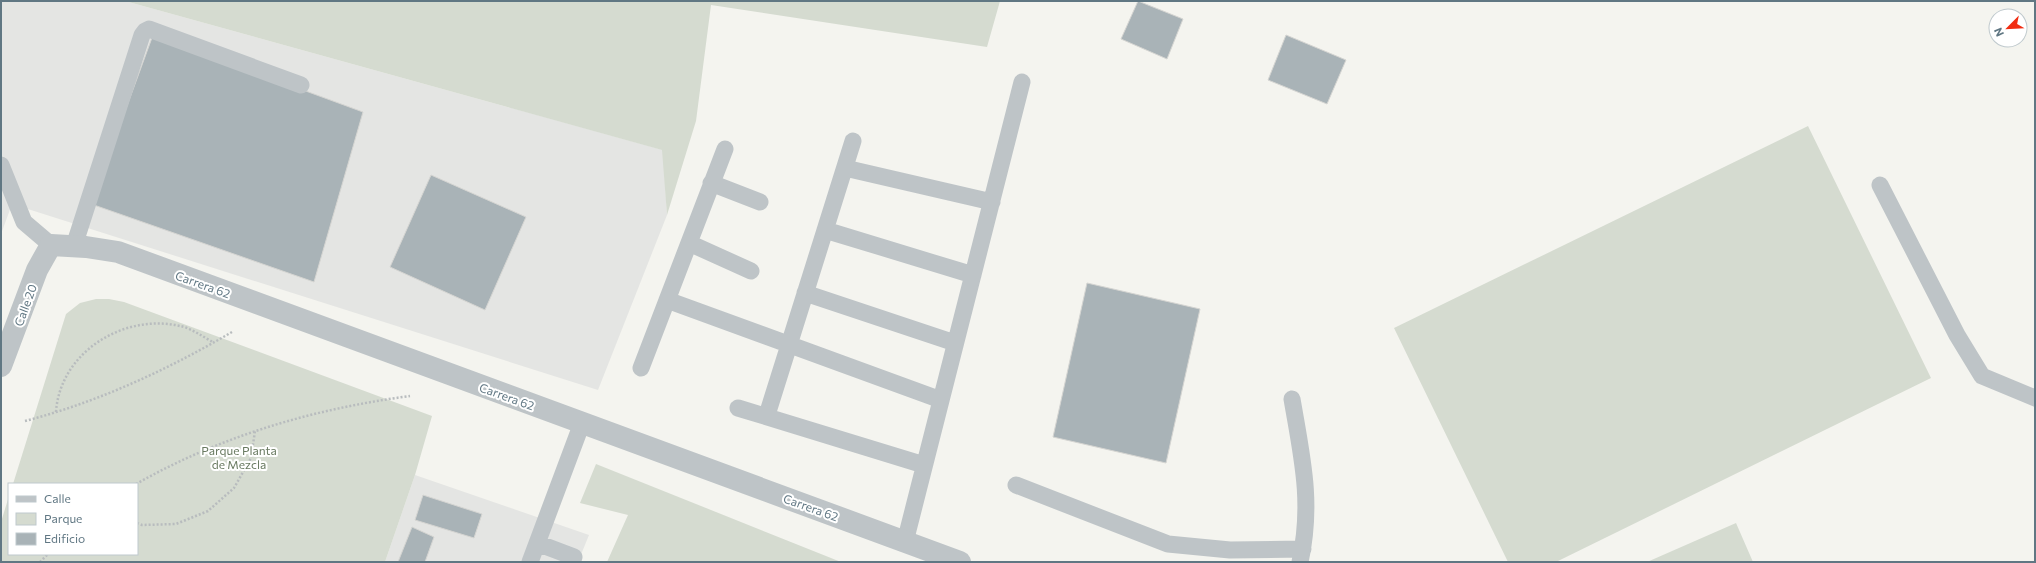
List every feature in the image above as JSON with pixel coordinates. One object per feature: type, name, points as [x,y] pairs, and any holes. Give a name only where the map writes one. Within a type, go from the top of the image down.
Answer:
[{"type":"street","name":"Carrera 62","points":[[51,245],[74,246],[118,252],[960,562]]},
{"type":"street","name":"Calle 20","points":[[1,366],[37,270],[51,245]]},
{"type":"lane","points":[[74,246],[142,35],[145,31],[149,29],[301,85]]},
{"type":"lane","points":[[905,542],[1022,82]]},
{"type":"lane","points":[[767,415],[853,141]]},
{"type":"lane","points":[[641,368],[725,149]]},
{"type":"lane","points":[[1,165],[24,222],[51,245]]},
{"type":"lane","points":[[845,168],[992,202]]},
{"type":"lane","points":[[711,183],[760,202]]},
{"type":"lane","points":[[1880,185],[1957,335],[1982,376],[2035,398]]},
{"type":"lane","points":[[825,230],[973,275]]},
{"type":"lane","points":[[689,243],[751,271]]},
{"type":"lane","points":[[805,293],[956,343]]},
{"type":"lane","points":[[667,300],[941,400]]},
{"type":"lane","points":[[1016,485],[1168,544],[1302,555],[1308,511],[1306,482],[1292,399]]},
{"type":"lane","points":[[738,408],[767,415],[924,465]]},
{"type":"lane","points":[[530,562],[582,423]]},
{"type":"lane","points":[[537,543],[574,557],[572,562]]},
{"type":"path","points":[[56,412],[57,401],[69,371],[90,346],[118,330],[149,323],[181,326],[214,343]]},
{"type":"path","points":[[25,421],[56,412],[132,383],[184,359],[232,332]]},
{"type":"path","points":[[138,483],[198,453],[255,430],[304,415],[374,401],[410,396]]},
{"type":"path","points":[[138,524],[176,524],[208,511],[234,488],[251,458],[255,430]]},
{"type":"shaded area","points":[[1,1],[125,1],[663,150],[667,215],[598,390],[12,204],[1,234]]},
{"type":"shaded area","points":[[415,475],[589,535],[578,562],[385,562]]},
{"type":"green space","points":[[125,1],[1000,1],[987,47],[711,5],[696,121],[667,215],[662,150]]},
{"type":"green space","points":[[1808,126],[1931,378],[1556,562],[1508,562],[1394,328]]},
{"type":"green space","name":"Parque Planta de Mezcla","points":[[96,299],[109,299],[124,302],[432,416],[415,475],[385,562],[1,562],[1,522],[8,499],[8,555],[138,555],[138,483],[13,483],[66,314],[80,303]]},
{"type":"green space","points":[[596,464],[841,562],[607,562],[628,515],[580,503]]},
{"type":"green space","points":[[1736,523],[1753,562],[1647,562]]},
{"type":"building","points":[[1138,1],[1183,19],[1167,59],[1121,39]]},
{"type":"building","points":[[153,35],[363,112],[314,282],[91,204]]},
{"type":"building","points":[[1286,35],[1346,60],[1327,104],[1268,80]]},
{"type":"building","points":[[431,175],[526,217],[485,310],[390,267]]},
{"type":"building","points":[[1087,283],[1200,309],[1166,463],[1053,437]]},
{"type":"building","points":[[423,495],[482,514],[474,538],[415,520]]},
{"type":"building","points":[[412,527],[434,537],[425,562],[398,562]]}]
